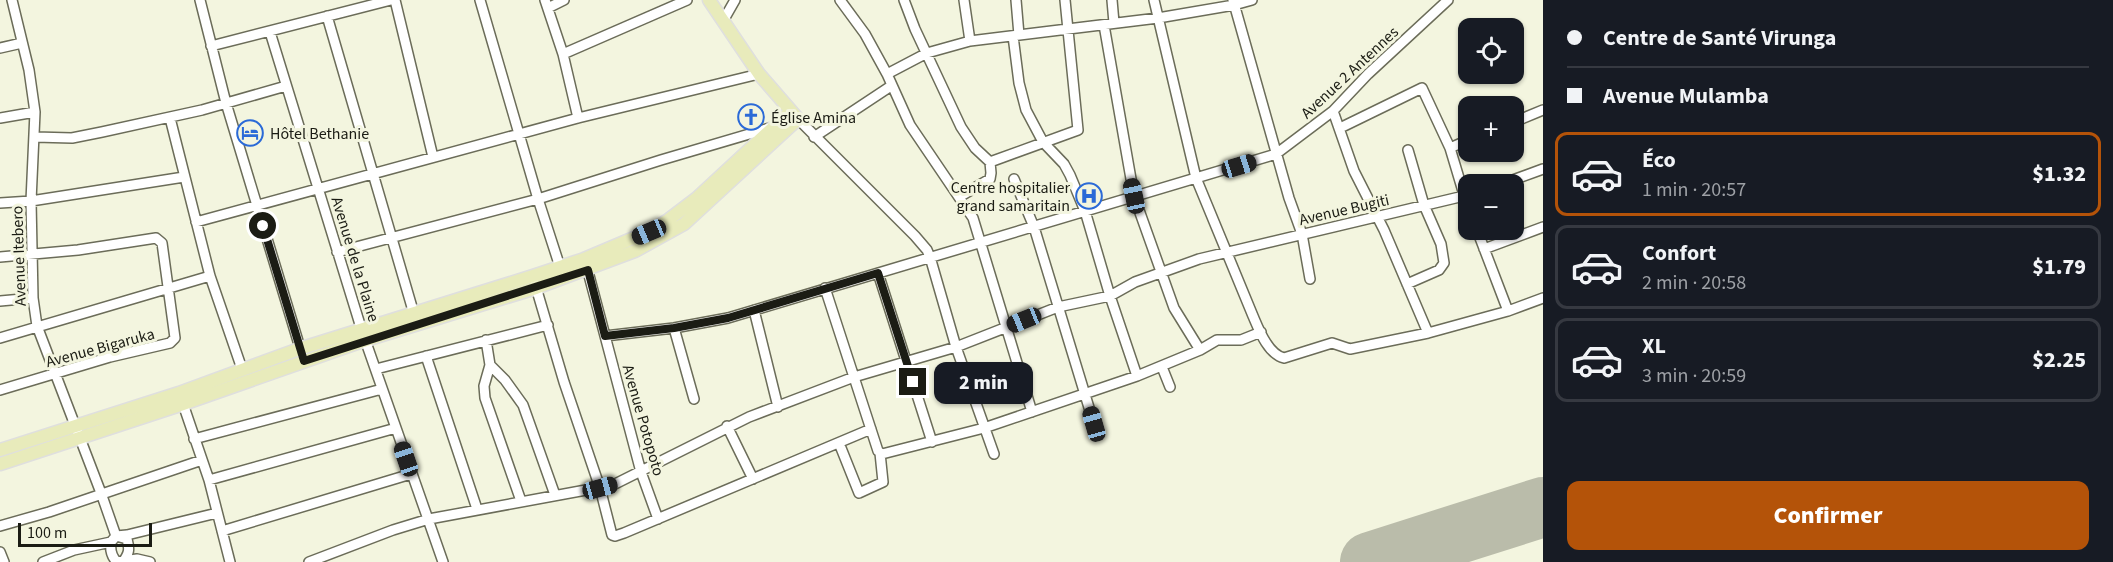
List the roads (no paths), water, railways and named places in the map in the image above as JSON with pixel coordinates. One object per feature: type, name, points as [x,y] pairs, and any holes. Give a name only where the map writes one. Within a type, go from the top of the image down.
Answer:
[{"type":"main road","points":[[709,0],[759,74],[794,115]]},
{"type":"main road","points":[[680,219],[697,198],[776,126],[794,115]]},
{"type":"main road","points":[[181,399],[242,369],[299,349],[364,335],[586,264],[680,219],[794,115]]},
{"type":"main road","points":[[0,450],[31,440],[77,432],[304,361],[414,314],[535,282],[560,267],[586,264]]},
{"type":"main road","points":[[0,464],[36,453],[77,432]]},
{"type":"main road","points":[[31,440],[36,453]]},
{"type":"street","name":"Avenue Itebero","points":[[12,0],[29,70],[35,112],[31,201],[33,298],[38,326],[101,493],[113,539],[127,539],[129,555],[120,562]]},
{"type":"street","points":[[200,0],[226,104],[304,361]]},
{"type":"street","points":[[211,46],[393,0],[433,156]]},
{"type":"street","points":[[480,0],[560,267]]},
{"type":"street","points":[[564,0],[546,4],[563,54],[578,118]]},
{"type":"street","points":[[563,54],[687,0]]},
{"type":"street","points":[[723,21],[735,0]]},
{"type":"street","points":[[840,0],[865,34],[887,74],[910,125],[973,218],[1032,412]]},
{"type":"street","points":[[904,0],[915,29],[961,127],[975,148],[990,162],[990,179],[959,197]]},
{"type":"street","points":[[964,0],[969,41]]},
{"type":"street","points":[[1016,0],[1019,83],[1026,110],[1043,142],[1064,164],[1085,211],[1137,376]]},
{"type":"street","points":[[990,162],[1078,130],[1065,0]]},
{"type":"street","points":[[1112,0],[1109,24],[1134,196],[1174,308],[1200,350]]},
{"type":"street","points":[[1154,0],[1196,178],[1261,332],[1276,355],[1284,358],[1332,343],[1350,349],[1428,333],[1508,311],[1543,298]]},
{"type":"street","points":[[887,74],[927,53],[969,41],[1158,18],[1252,0]]},
{"type":"street","name":"Avenue 2 Antennes","points":[[605,336],[674,328],[728,318],[1276,154],[1333,111],[1368,74],[1448,0]]},
{"type":"street","points":[[1236,2],[1276,154],[1302,234],[1310,279]]},
{"type":"street","points":[[327,16],[414,314]]},
{"type":"street","name":"Avenue de la Plaine","points":[[270,32],[364,335],[443,562]]},
{"type":"street","points":[[0,48],[22,43]]},
{"type":"street","points":[[196,222],[433,156],[759,74]]},
{"type":"street","points":[[35,137],[83,136],[170,118],[286,86]]},
{"type":"street","points":[[814,137],[891,86]]},
{"type":"street","points":[[1340,128],[1422,88],[1450,148],[1459,174]]},
{"type":"street","points":[[1524,118],[1543,110]]},
{"type":"street","points":[[1333,111],[1354,171],[1378,218],[1428,333]]},
{"type":"street","points":[[0,118],[35,112]]},
{"type":"street","points":[[794,115],[915,236],[930,256],[956,346],[994,454]]},
{"type":"street","points":[[170,118],[210,276],[242,369]]},
{"type":"street","points":[[337,252],[538,199],[776,126]]},
{"type":"street","points":[[1450,148],[1458,144]]},
{"type":"street","points":[[1407,284],[1439,270],[1444,263],[1441,244],[1424,205],[1408,150]]},
{"type":"street","points":[[1524,176],[1543,169]]},
{"type":"street","points":[[0,203],[31,201],[184,177]]},
{"type":"street","points":[[1014,179],[1034,227],[1094,424]]},
{"type":"street","name":"Avenue Bugiti","points":[[309,562],[429,519],[613,485],[727,426],[854,377],[956,346],[1058,307],[1110,296],[1135,282],[1161,272],[1226,252],[1458,198]]},
{"type":"street","points":[[1484,249],[1543,227]]},
{"type":"street","name":"Avenue Bigaruka","points":[[0,390],[173,341],[175,338],[162,243],[156,238],[78,250],[33,254]]},
{"type":"street","points":[[1481,240],[1508,311]]},
{"type":"street","points":[[0,257],[33,254]]},
{"type":"street","name":"Avenue Potopoto","points":[[586,264],[641,472],[658,519]]},
{"type":"street","points":[[878,273],[932,442]]},
{"type":"street","points":[[0,338],[210,276]]},
{"type":"street","points":[[535,282],[564,382],[600,488],[612,535],[624,533],[871,429]]},
{"type":"street","points":[[825,288],[880,453],[883,482],[860,493],[839,443]]},
{"type":"street","points":[[0,302],[33,298]]},
{"type":"street","points":[[754,310],[778,407]]},
{"type":"street","points":[[376,369],[548,325]]},
{"type":"street","points":[[674,328],[694,399]]},
{"type":"street","points":[[880,453],[885,454],[984,428],[1162,367],[1217,340],[1241,340],[1261,332]]},
{"type":"street","points":[[486,340],[490,365],[484,387],[485,398],[521,501]]},
{"type":"street","points":[[426,356],[477,509]]},
{"type":"street","points":[[490,365],[505,380],[523,405],[555,495]]},
{"type":"street","points":[[1162,367],[1170,387]]},
{"type":"street","points":[[194,439],[382,388]]},
{"type":"street","points":[[181,399],[209,480],[230,562]]},
{"type":"street","points":[[727,426],[753,479]]},
{"type":"street","points":[[209,480],[396,428]]},
{"type":"street","points":[[0,526],[49,512],[202,460]]},
{"type":"street","points":[[222,531],[411,474]]},
{"type":"street","points":[[43,562],[74,550],[127,535],[217,513]]},
{"type":"street","points":[[113,539],[110,548],[113,558],[120,562],[137,559],[150,562]]},
{"type":"street","points":[[0,552],[4,562]]},
{"type":"place","name":"Église Amina","points":[[751,117]]},
{"type":"place","name":"Hôtel Bethanie","points":[[250,133]]},
{"type":"place","name":"Centre hospitalier grand samaritain","points":[[1089,196]]}]
